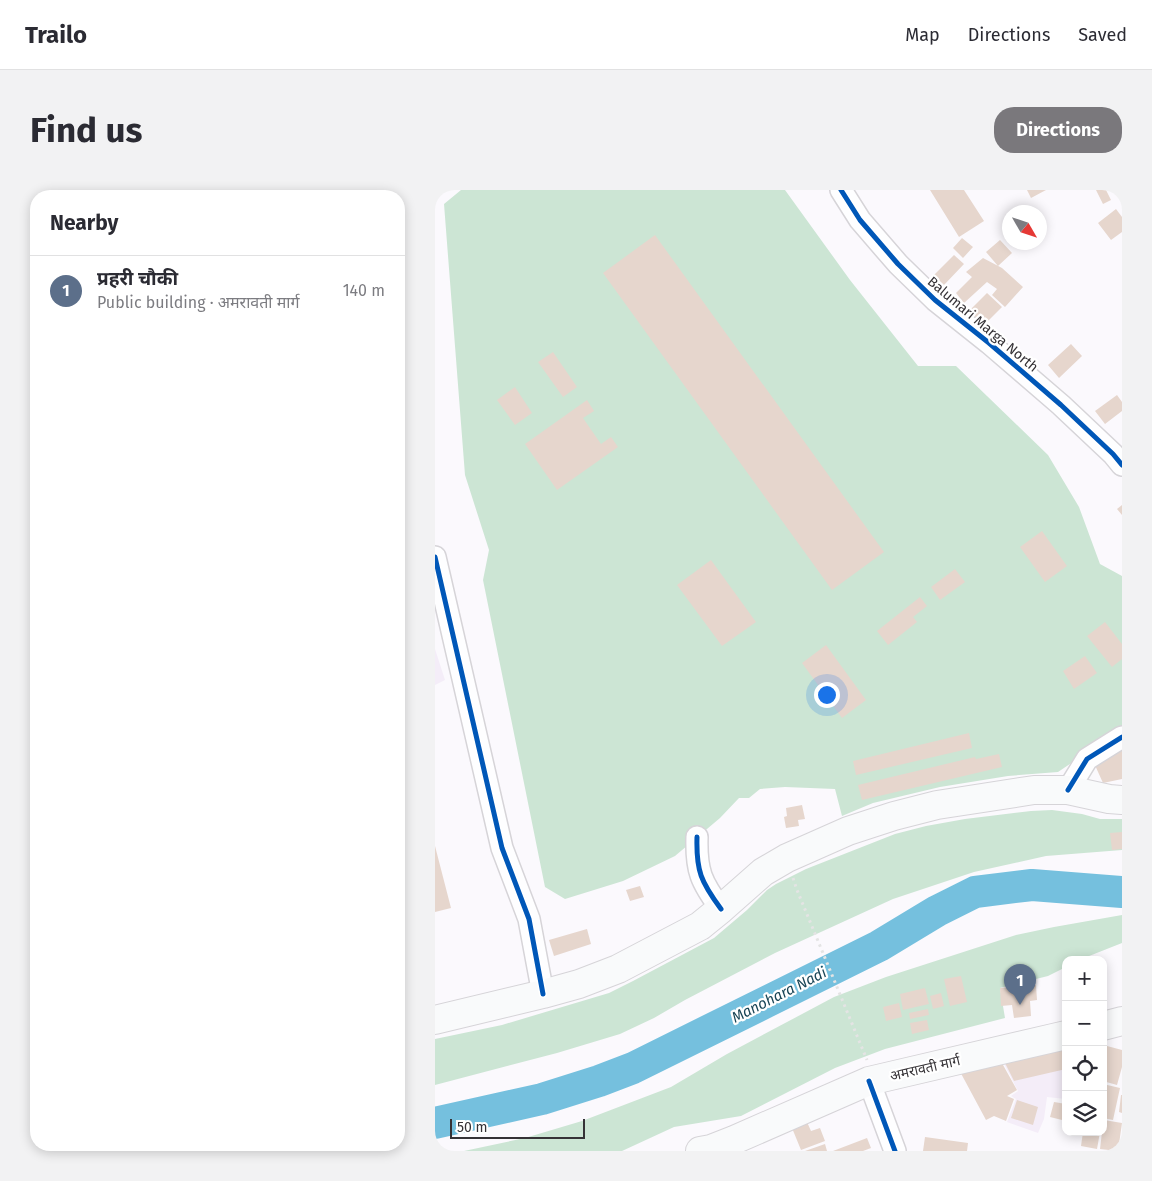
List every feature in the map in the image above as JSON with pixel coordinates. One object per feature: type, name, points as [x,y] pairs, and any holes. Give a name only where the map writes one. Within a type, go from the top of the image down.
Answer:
[{"type":"main road","points":[[435,1020],[579,984],[618,969],[700,926],[763,872],[787,858],[848,831],[894,816],[937,805],[1034,790],[1068,790],[1122,800]]},
{"type":"main road","points":[[1107,1025],[1122,1021]]},
{"type":"main road","name":"अमरावती मार्ग","points":[[719,1148],[869,1071],[1062,1036]]},
{"type":"street","name":"Balumari Marga North","points":[[841,190],[860,220],[898,264],[935,300],[1061,404],[1122,465]]},
{"type":"street","points":[[435,557],[502,848],[529,919],[543,994]]},
{"type":"street","points":[[1068,790],[1087,759],[1122,737]]},
{"type":"street","points":[[697,837],[696,856],[700,876],[709,893],[721,909]]},
{"type":"street","points":[[869,1071],[895,1151]]},
{"type":"path","points":[[797,890],[869,1071]]},
{"type":"shaded area","points":[[435,649],[445,680],[435,685]]},
{"type":"shaded area","points":[[1062,1041],[1062,1099],[1047,1097],[1044,1119],[1038,1133],[1007,1122],[1016,1099],[1011,1096],[1018,1091],[1000,1056]]},
{"type":"green space","points":[[461,190],[785,190],[850,280],[918,366],[956,366],[1048,455],[1079,507],[1100,564],[1122,576],[1122,729],[1058,772],[1008,776],[940,787],[873,803],[842,816],[835,789],[785,787],[760,789],[749,798],[739,798],[720,818],[675,856],[623,881],[565,899],[545,887],[483,580],[489,550],[465,475],[444,204]]},
{"type":"green space","points":[[1052,810],[1082,814],[1100,819],[1122,819],[1122,850],[1046,856],[974,872],[893,899],[775,953],[654,1018],[620,1034],[557,1053],[435,1085],[435,1039],[502,1025],[609,993],[714,938],[767,890],[806,869],[895,834],[926,826],[965,819]]},
{"type":"green space","points":[[1122,915],[1122,943],[1089,956],[1062,956],[1062,969],[1048,976],[1000,988],[1005,1018],[885,1049],[835,1068],[741,1116],[674,1127],[622,1151],[464,1151],[525,1138],[582,1121],[671,1087],[727,1054],[834,997],[886,977],[1016,935]]},
{"type":"building","points":[[930,190],[964,190],[984,221],[959,237]]},
{"type":"building","points":[[1027,190],[1046,190],[1031,198]]},
{"type":"building","points":[[1096,190],[1106,190],[1111,200],[1103,204]]},
{"type":"building","points":[[1116,209],[1122,217],[1122,232],[1111,240],[1098,223]]},
{"type":"building","points":[[655,235],[884,552],[832,590],[603,273]]},
{"type":"building","points":[[962,238],[973,247],[963,258],[953,248]]},
{"type":"building","points":[[1000,240],[1002,242],[1002,250],[1009,250],[1012,253],[998,266],[986,252]]},
{"type":"building","points":[[954,255],[964,264],[944,285],[934,275]]},
{"type":"building","points":[[983,258],[1002,268],[1023,287],[1005,307],[992,295],[997,289],[987,282],[964,303],[956,293],[972,277],[966,272]]},
{"type":"building","points":[[987,293],[1002,307],[983,326],[969,311]]},
{"type":"building","points":[[1071,344],[1082,356],[1059,378],[1048,365]]},
{"type":"building","points":[[553,352],[577,387],[563,397],[538,362]]},
{"type":"building","points":[[515,387],[532,413],[515,425],[497,400]]},
{"type":"building","points":[[1117,395],[1122,402],[1122,411],[1105,424],[1095,411]]},
{"type":"building","points":[[587,400],[594,411],[583,418],[601,444],[611,437],[618,447],[557,490],[525,444]]},
{"type":"building","points":[[1122,505],[1122,515],[1117,509]]},
{"type":"building","points":[[1042,531],[1067,566],[1045,582],[1020,547]]},
{"type":"building","points":[[711,560],[756,622],[722,646],[677,585]]},
{"type":"building","points":[[955,569],[965,582],[940,600],[931,587]]},
{"type":"building","points":[[920,597],[927,606],[913,617],[917,622],[888,645],[877,631]]},
{"type":"building","points":[[1105,622],[1122,644],[1122,659],[1112,667],[1087,636]]},
{"type":"building","points":[[826,645],[866,700],[842,718],[802,663]]},
{"type":"building","points":[[1085,656],[1097,673],[1074,689],[1063,671]]},
{"type":"building","points":[[969,733],[972,748],[856,775],[853,761]]},
{"type":"building","points":[[1122,744],[1122,779],[1103,783],[1094,763]]},
{"type":"building","points":[[999,754],[1002,767],[862,800],[858,785],[975,757],[976,759]]},
{"type":"building","points":[[802,805],[805,819],[798,820],[799,826],[786,828],[784,817],[787,816],[786,808]]},
{"type":"building","points":[[1122,832],[1122,849],[1112,850],[1110,833]]},
{"type":"building","points":[[435,846],[451,908],[435,912]]},
{"type":"building","points":[[640,886],[644,897],[630,901],[626,890]]},
{"type":"building","points":[[587,929],[591,944],[554,956],[549,940]]},
{"type":"building","points":[[961,976],[967,1002],[950,1006],[944,979]]},
{"type":"building","points":[[1036,985],[1037,1000],[1030,1001],[1031,1016],[1014,1018],[1012,1005],[1001,1006],[1000,988]]},
{"type":"building","points":[[925,988],[929,1004],[903,1010],[900,994]]},
{"type":"building","points":[[941,993],[944,1006],[933,1009],[930,996]]},
{"type":"building","points":[[899,1003],[902,1017],[886,1021],[883,1007]]},
{"type":"building","points":[[928,1009],[929,1015],[910,1019],[909,1013]]},
{"type":"building","points":[[927,1020],[929,1030],[912,1034],[910,1023]]},
{"type":"building","points":[[1062,1046],[1062,1070],[1014,1081],[1003,1059]]},
{"type":"building","points":[[1107,1046],[1122,1050],[1122,1067],[1117,1085],[1107,1082]]},
{"type":"building","points":[[998,1056],[1017,1090],[1007,1096],[1014,1099],[1006,1121],[994,1116],[986,1120],[957,1066]]},
{"type":"building","points":[[1107,1085],[1120,1088],[1113,1120],[1107,1119]]},
{"type":"building","points":[[1122,1095],[1122,1113],[1119,1112]]},
{"type":"building","points":[[1017,1100],[1038,1107],[1033,1125],[1011,1118]]},
{"type":"building","points":[[1054,1102],[1062,1103],[1062,1120],[1050,1117]]},
{"type":"building","points":[[1107,1120],[1122,1123],[1118,1151],[1100,1149],[1102,1136],[1107,1136]]},
{"type":"building","points":[[807,1122],[811,1131],[820,1128],[825,1141],[801,1150],[792,1128]]},
{"type":"building","points":[[1082,1136],[1099,1136],[1097,1149],[1081,1146]]},
{"type":"building","points":[[925,1137],[968,1143],[967,1151],[923,1151]]},
{"type":"building","points":[[867,1138],[871,1148],[863,1151],[833,1151]]},
{"type":"building","points":[[825,1144],[827,1151],[805,1151]]},
{"type":"waterway","name":"Manohara Nadi","points":[[435,1123],[542,1099],[633,1068],[879,946],[937,911],[975,892],[1032,885],[1122,892]]},
{"type":"cycle path","points":[[841,190],[860,220],[898,264],[935,300],[989,343],[1061,405],[1113,454],[1122,465]]},
{"type":"cycle path","points":[[435,557],[502,848],[529,919],[543,994]]},
{"type":"cycle path","points":[[1068,790],[1087,759],[1122,737]]},
{"type":"cycle path","points":[[697,837],[701,876],[721,909]]},
{"type":"cycle path","points":[[869,1081],[895,1151]]},
{"type":"place","name":"प्रहरी चौकी","points":[[1020,1005]]}]
